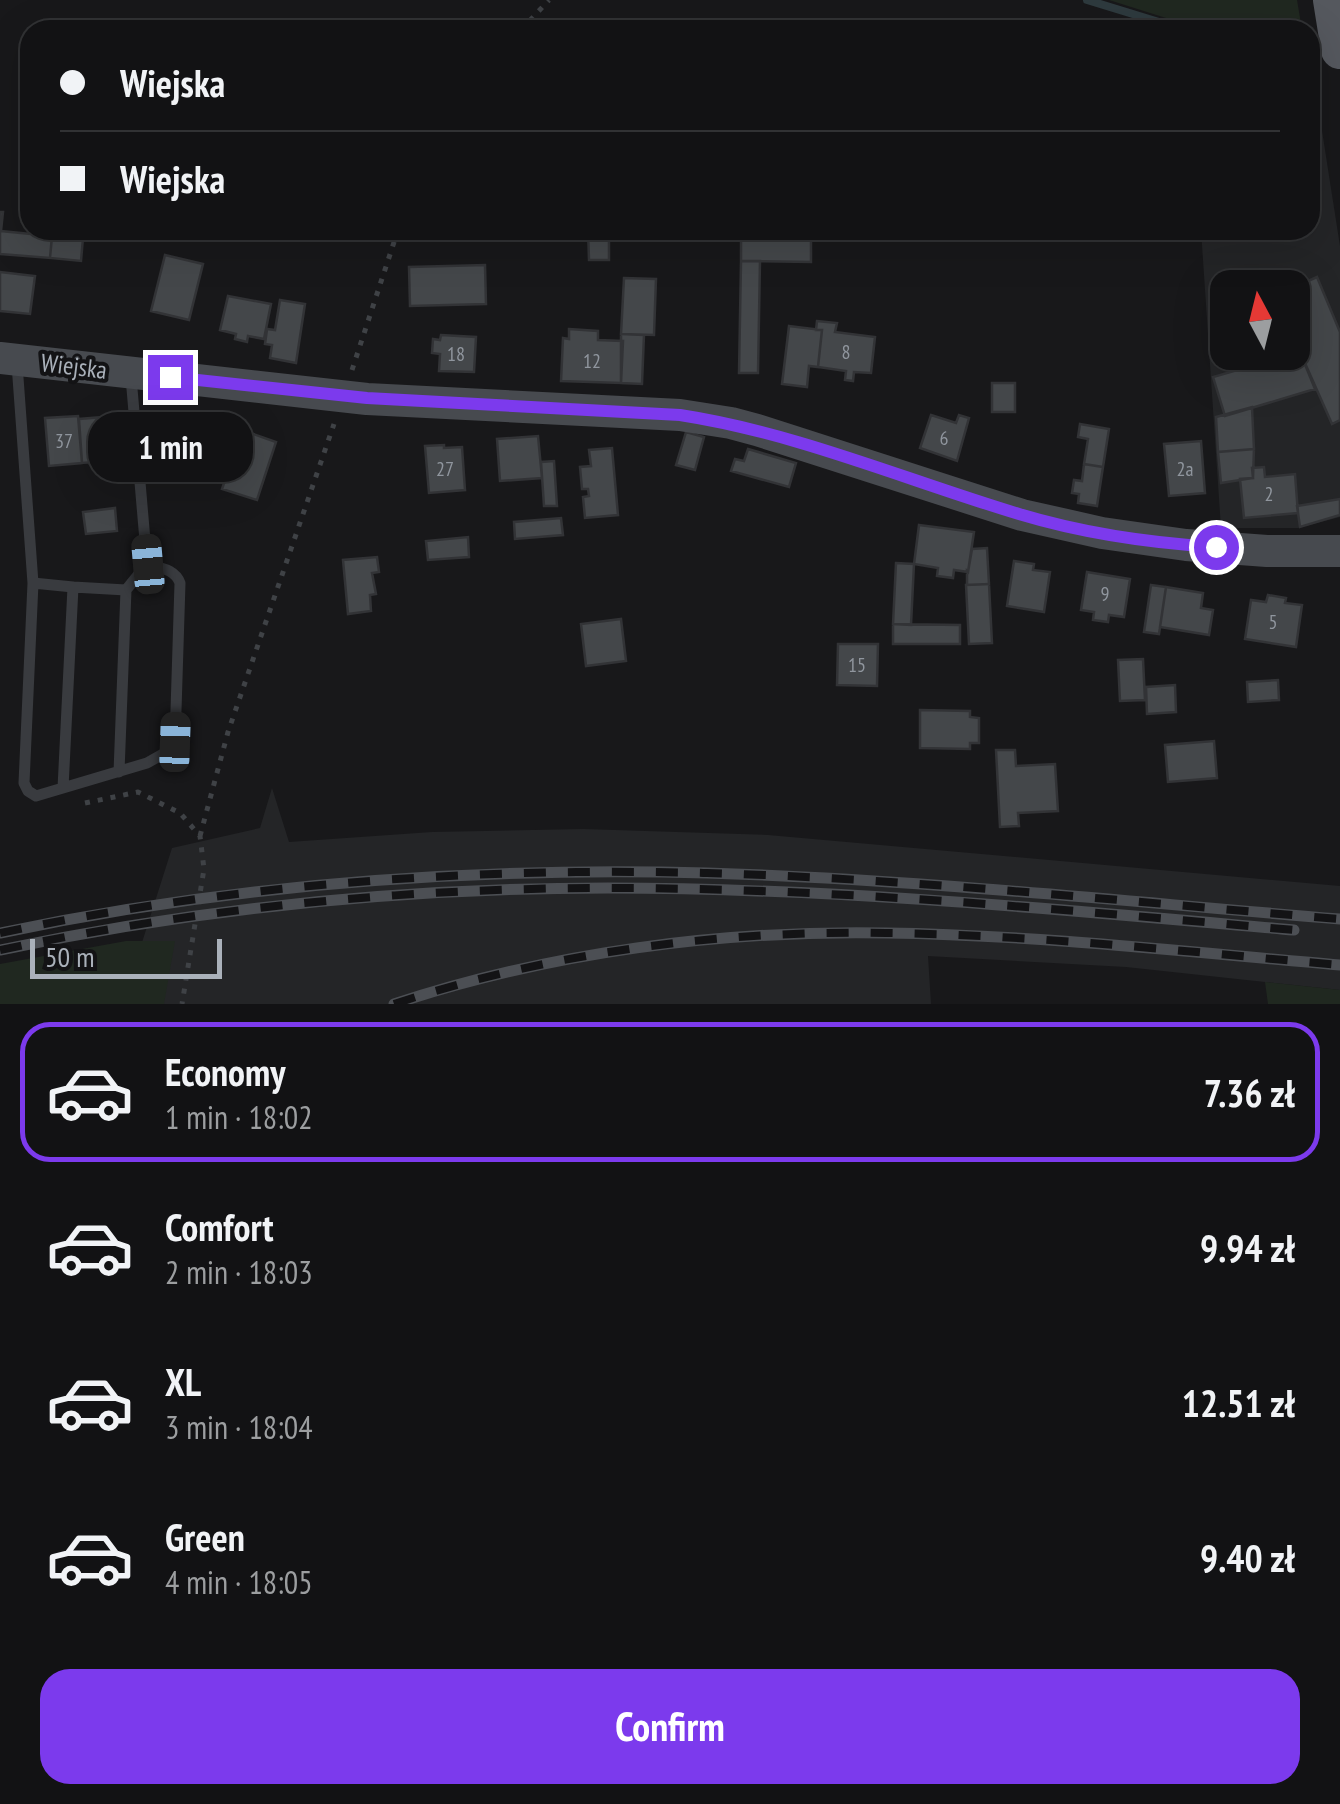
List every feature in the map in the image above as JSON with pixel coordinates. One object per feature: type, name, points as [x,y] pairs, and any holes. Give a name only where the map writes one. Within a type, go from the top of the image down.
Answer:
[{"type":"main road","points":[[1332,0],[1340,50]]},
{"type":"street","name":"Wiejska","points":[[8,358],[367,398],[697,417],[791,440],[1022,515],[1102,533],[1267,551],[1336,550]]},
{"type":"lane","points":[[8,358],[33,583],[24,783],[36,796],[158,758],[175,742],[180,583],[172,571],[148,564]]},
{"type":"lane","points":[[118,772],[126,590],[148,564],[130,373]]},
{"type":"lane","points":[[33,583],[126,590]]},
{"type":"lane","points":[[63,788],[73,587]]},
{"type":"path","points":[[530,20],[549,0]]},
{"type":"path","points":[[348,382],[395,240]]},
{"type":"path","points":[[182,1004],[204,869],[200,836],[228,732],[338,412]]},
{"type":"path","points":[[83,803],[138,792],[180,813],[200,836]]},
{"type":"shaded area","points":[[1109,0],[1297,0],[1300,20],[1172,20]]},
{"type":"shaded area","points":[[1320,118],[1340,246],[1340,517],[1298,528],[1221,528],[1210,370],[1310,370],[1310,270],[1210,270],[1210,364],[1202,240],[1320,240]]},
{"type":"shaded area","points":[[272,788],[289,842],[432,832],[583,829],[768,835],[1340,886],[1340,990],[1126,967],[928,956],[931,1004],[120,1004],[172,848],[260,828]]},
{"type":"shaded area","points":[[126,941],[175,941],[164,1004],[0,1004],[0,964]]},
{"type":"shaded area","points":[[1265,982],[1340,990],[1340,1004],[1268,1004]]},
{"type":"building","points":[[0,212],[1,231],[20,233],[20,240],[52,240],[50,258],[0,254]]},
{"type":"building","points":[[52,240],[83,240],[81,261],[50,258]]},
{"type":"building","points":[[588,240],[609,240],[609,260],[589,260]]},
{"type":"building","points":[[741,240],[811,240],[811,262],[741,261]]},
{"type":"building","points":[[165,255],[203,264],[189,320],[151,311]]},
{"type":"building","points":[[741,261],[760,261],[758,373],[739,373]]},
{"type":"building","points":[[485,265],[486,304],[410,306],[409,267]]},
{"type":"building","points":[[0,272],[35,276],[30,314],[0,311]]},
{"type":"building","points":[[1317,277],[1340,332],[1340,420],[1332,424],[1308,370],[1310,280]]},
{"type":"building","points":[[624,278],[656,279],[654,335],[621,334]]},
{"type":"building","points":[[228,296],[271,304],[264,339],[248,336],[247,342],[220,330]]},
{"type":"building","points":[[280,300],[305,304],[296,363],[270,358],[272,345],[265,344],[267,329],[275,330]]},
{"type":"building","points":[[817,321],[837,323],[835,332],[875,337],[871,373],[854,372],[853,381],[845,380],[846,371],[818,367],[822,330],[816,330]]},
{"type":"building","points":[[789,326],[822,330],[818,367],[809,366],[807,387],[782,384]]},
{"type":"building","points":[[569,329],[598,331],[598,340],[623,341],[621,383],[561,381],[563,338],[569,339]]},
{"type":"building","points":[[621,334],[644,335],[642,384],[621,383]]},
{"type":"building","points":[[441,335],[476,337],[474,372],[439,371],[440,354],[432,353],[433,339],[440,340]]},
{"type":"building","points":[[1237,370],[1307,370],[1315,389],[1225,416],[1213,377]]},
{"type":"building","points":[[992,383],[1015,383],[1015,412],[992,412]]},
{"type":"building","points":[[1252,407],[1254,449],[1218,452],[1216,417]]},
{"type":"building","points":[[931,415],[956,423],[959,415],[969,418],[957,461],[920,448]]},
{"type":"building","points":[[78,416],[82,463],[49,466],[45,418]]},
{"type":"building","points":[[115,416],[119,460],[82,463],[79,419]]},
{"type":"building","points":[[1080,424],[1109,429],[1103,467],[1084,464],[1088,439],[1078,437]]},
{"type":"building","points":[[198,425],[202,474],[162,477],[158,428]]},
{"type":"building","points":[[242,430],[276,442],[257,500],[222,489]]},
{"type":"building","points":[[686,432],[704,437],[695,470],[676,465]]},
{"type":"building","points":[[538,436],[542,478],[500,481],[497,439]]},
{"type":"building","points":[[1201,441],[1205,493],[1169,496],[1164,444]]},
{"type":"building","points":[[425,446],[462,447],[465,490],[429,493]]},
{"type":"building","points":[[612,448],[618,515],[585,518],[583,497],[589,496],[588,489],[582,489],[580,467],[591,466],[589,450]]},
{"type":"building","points":[[748,449],[796,463],[789,487],[731,471],[735,459],[744,461]]},
{"type":"building","points":[[1254,449],[1253,478],[1221,483],[1218,452]]},
{"type":"building","points":[[554,461],[557,506],[544,506],[541,462]]},
{"type":"building","points":[[1084,464],[1103,467],[1097,506],[1078,503],[1079,494],[1072,493],[1074,480],[1082,481]]},
{"type":"building","points":[[1264,467],[1265,477],[1295,474],[1298,513],[1244,518],[1240,479],[1253,478],[1252,468]]},
{"type":"building","points":[[1340,499],[1340,515],[1300,527],[1297,506]]},
{"type":"building","points":[[115,508],[117,531],[86,534],[83,512]]},
{"type":"building","points":[[561,518],[563,535],[515,539],[514,522]]},
{"type":"building","points":[[919,525],[974,532],[968,572],[954,570],[953,578],[937,576],[938,568],[914,564]]},
{"type":"building","points":[[468,537],[469,557],[428,560],[426,541]]},
{"type":"building","points":[[987,548],[989,584],[967,585],[972,549]]},
{"type":"building","points":[[377,557],[379,572],[372,573],[376,594],[370,595],[371,611],[348,614],[343,560]]},
{"type":"building","points":[[1014,561],[1034,564],[1033,570],[1050,572],[1044,612],[1007,606]]},
{"type":"building","points":[[896,563],[914,564],[911,625],[893,624]]},
{"type":"building","points":[[1087,572],[1130,579],[1124,617],[1109,615],[1108,622],[1093,620],[1094,612],[1081,610]]},
{"type":"building","points":[[989,584],[992,643],[969,644],[966,585]]},
{"type":"building","points":[[1151,585],[1166,587],[1159,634],[1144,632]]},
{"type":"building","points":[[1166,587],[1203,593],[1201,608],[1213,610],[1209,635],[1160,627]]},
{"type":"building","points":[[1268,595],[1302,605],[1296,647],[1245,639],[1251,600],[1266,602]]},
{"type":"building","points":[[621,619],[626,661],[586,666],[581,624]]},
{"type":"building","points":[[893,624],[960,625],[960,644],[893,644]]},
{"type":"building","points":[[838,644],[878,644],[877,686],[837,685]]},
{"type":"building","points":[[1143,659],[1145,700],[1120,701],[1118,660]]},
{"type":"building","points":[[1278,680],[1279,700],[1248,702],[1247,682]]},
{"type":"building","points":[[1175,685],[1176,712],[1147,714],[1146,687]]},
{"type":"building","points":[[920,710],[970,711],[970,717],[979,718],[979,743],[970,743],[970,749],[920,748]]},
{"type":"building","points":[[1214,741],[1217,778],[1168,782],[1165,745]]},
{"type":"building","points":[[996,750],[1015,750],[1016,766],[1055,764],[1058,811],[1018,813],[1019,826],[1000,827]]},
{"type":"waterway","points":[[1087,0],[1152,20]]},
{"type":"railway","points":[[0,933],[175,902],[352,882],[618,872],[865,880],[1340,919]]},
{"type":"railway","points":[[0,950],[150,923],[302,903],[531,889],[694,889],[866,896],[1294,930]]},
{"type":"railway","points":[[394,1004],[575,958],[699,940],[824,933],[1000,937],[1340,965]]},
{"type":"route","points":[[170,377],[367,398],[680,415],[732,423],[1022,515],[1102,533],[1216,547]]}]
